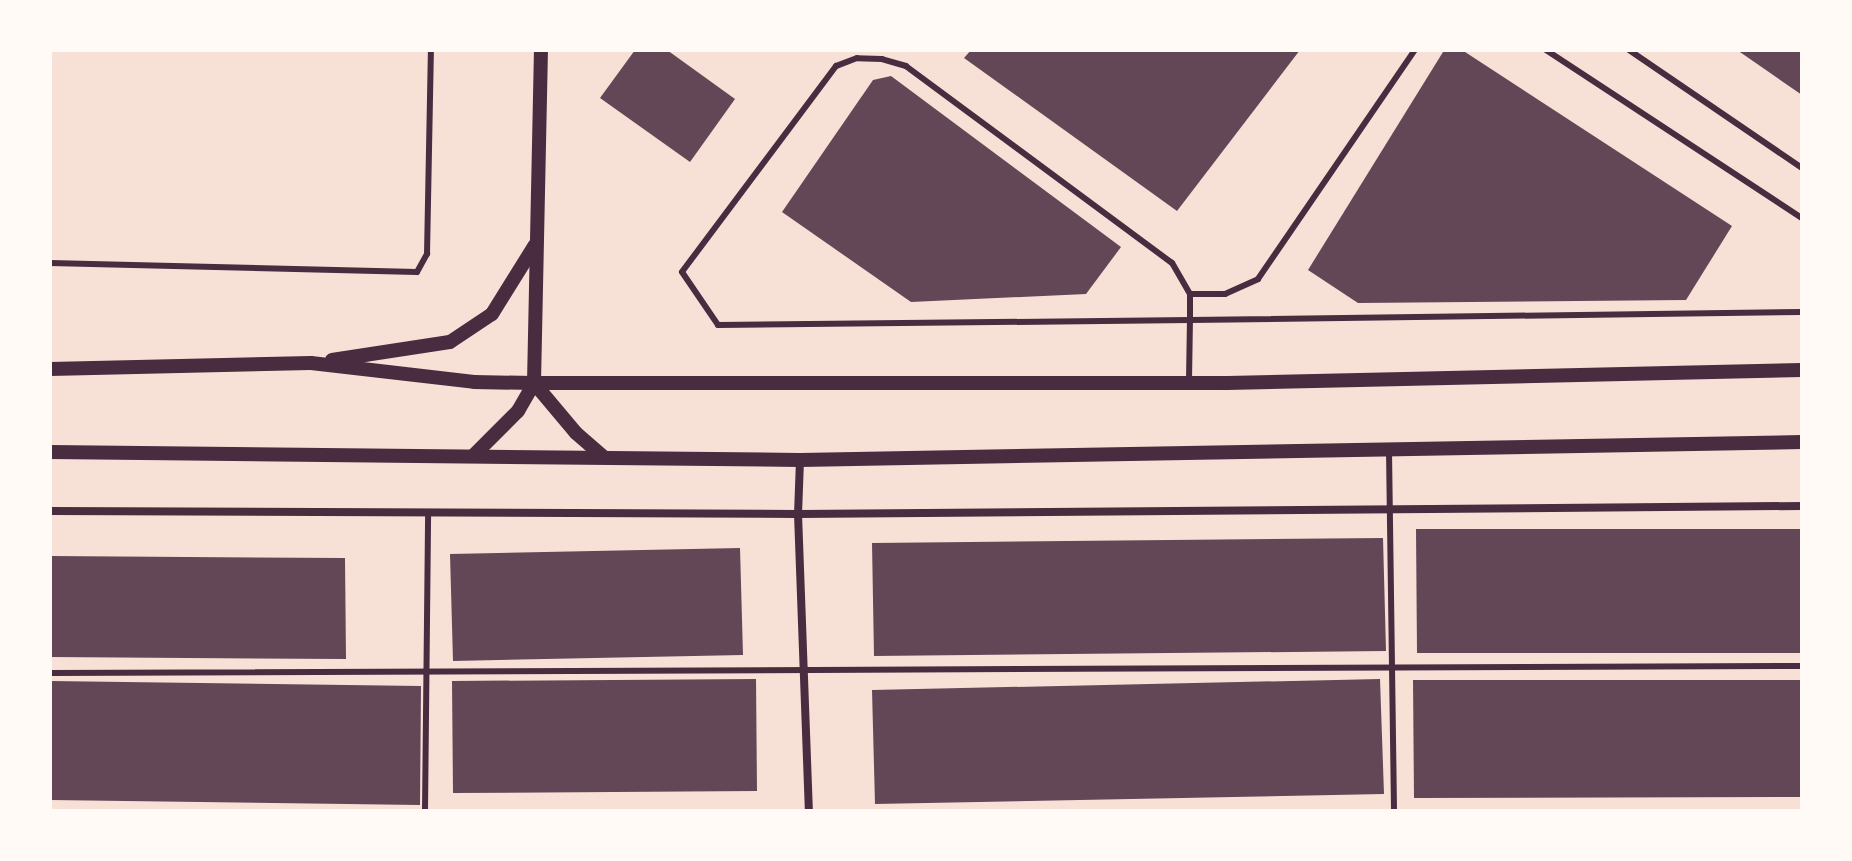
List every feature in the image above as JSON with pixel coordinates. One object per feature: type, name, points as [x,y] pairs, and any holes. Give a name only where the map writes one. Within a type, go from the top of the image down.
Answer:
[{"type":"street","points":[[475,454],[518,411],[534,383],[541,50]]},
{"type":"street","points":[[50,369],[311,363],[450,342],[492,314],[537,241]]},
{"type":"street","points":[[311,363],[474,382],[534,383],[1189,382],[1802,370]]},
{"type":"street","points":[[534,383],[576,433],[604,457]]},
{"type":"street","points":[[50,452],[475,454],[800,460],[1802,442]]},
{"type":"street","points":[[800,460],[798,514],[809,811]]},
{"type":"street","points":[[50,511],[798,514],[1802,506]]},
{"type":"lane","points":[[50,263],[417,272],[427,254],[431,50]]},
{"type":"lane","points":[[1190,294],[1225,294],[1258,279],[1415,50]]},
{"type":"lane","points":[[1546,50],[1802,218]]},
{"type":"lane","points":[[1629,50],[1802,168]]},
{"type":"lane","points":[[1189,382],[1190,320],[1190,294],[1172,263],[906,66],[857,58],[836,66],[682,272],[718,325],[1190,320],[1802,312]]},
{"type":"lane","points":[[1389,450],[1387,510],[1394,811]]},
{"type":"lane","points":[[425,811],[428,514]]},
{"type":"lane","points":[[50,673],[1802,666]]},
{"type":"building","points":[[635,50],[667,50],[735,99],[690,162],[600,98]]},
{"type":"building","points":[[971,50],[1300,50],[1177,211],[964,58]]},
{"type":"building","points":[[1462,50],[1732,226],[1686,300],[1358,303],[1308,270],[1443,52]]},
{"type":"building","points":[[1737,50],[1802,50],[1802,95]]},
{"type":"building","points":[[891,76],[1121,247],[1086,294],[911,302],[782,212],[873,80]]},
{"type":"building","points":[[1416,529],[1802,529],[1802,653],[1417,653]]},
{"type":"building","points":[[1383,538],[1386,651],[874,656],[872,543]]},
{"type":"building","points":[[740,548],[743,655],[453,661],[450,554]]},
{"type":"building","points":[[50,556],[345,558],[346,659],[50,657]]},
{"type":"building","points":[[756,679],[757,791],[453,793],[452,681]]},
{"type":"building","points":[[1380,679],[1384,794],[875,804],[872,690]]},
{"type":"building","points":[[1413,680],[1802,680],[1802,797],[1414,798]]},
{"type":"building","points":[[50,681],[421,686],[420,805],[50,800]]}]
